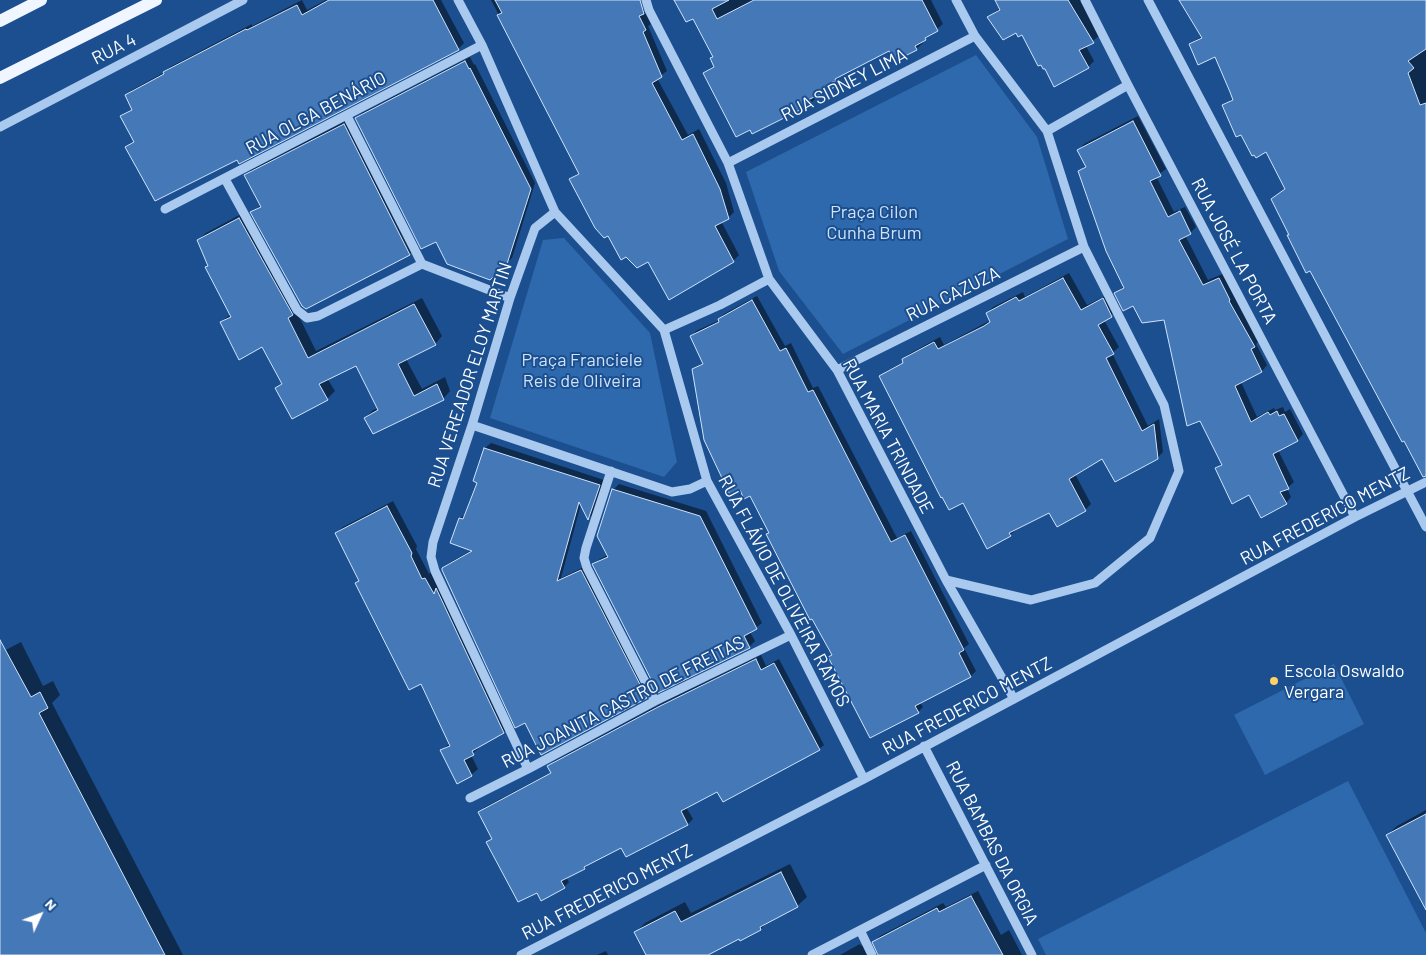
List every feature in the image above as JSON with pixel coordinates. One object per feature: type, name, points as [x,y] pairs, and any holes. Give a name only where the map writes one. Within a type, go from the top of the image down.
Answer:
[{"type":"main road","points":[[0,22],[42,0]]},
{"type":"main road","points":[[0,78],[156,0]]},
{"type":"street","name":"RUA 4","points":[[0,126],[244,0]]},
{"type":"street","name":"RUA FLÁVIO DE OLIVEIRA RAMOS","points":[[458,0],[482,45],[555,212],[664,330],[707,481],[791,635],[864,779]]},
{"type":"street","name":"RUA MARIA TRINDADE","points":[[646,0],[649,10],[728,163],[769,279],[837,370],[946,580],[1014,699]]},
{"type":"street","points":[[946,580],[1031,600],[1095,583],[1150,538],[1179,471],[1164,405],[1084,247],[1047,131],[975,36],[956,0]]},
{"type":"street","name":"RUA JOSÉ LA PORTA","points":[[1085,0],[1355,517]]},
{"type":"street","points":[[1148,0],[1426,527]]},
{"type":"street","name":"RUA SIDNEY LIMA","points":[[728,163],[975,36]]},
{"type":"street","name":"RUA OLGA BENÁRIO","points":[[165,209],[482,45]]},
{"type":"street","points":[[1047,131],[1128,85]]},
{"type":"street","points":[[347,116],[422,264],[510,298]]},
{"type":"street","points":[[225,179],[297,310],[307,318],[318,316],[422,264]]},
{"type":"street","name":"RUA VEREADOR ELOY MARTIN","points":[[528,769],[435,571],[431,557],[433,542],[472,425],[510,298],[536,228],[555,212]]},
{"type":"street","name":"RUA CAZUZA","points":[[837,370],[1084,247]]},
{"type":"street","points":[[664,330],[720,305],[769,279]]},
{"type":"street","points":[[472,425],[672,492],[690,489],[707,481]]},
{"type":"street","points":[[611,471],[584,558],[587,568],[655,701]]},
{"type":"street","name":"RUA FREDERICO MENTZ","points":[[521,955],[864,779],[1355,517],[1426,482]]},
{"type":"street","name":"RUA JOANITA CASTRO DE FREITAS","points":[[470,798],[655,701],[791,635]]},
{"type":"street","name":"RUA BAMBAS DA ORGIA","points":[[924,746],[1032,955]]},
{"type":"street","points":[[812,955],[986,865]]},
{"type":"street","points":[[860,930],[872,955]]},
{"type":"green space","name":"Praça Cilon Cunha Brum","points":[[976,55],[1037,137],[1068,239],[843,354],[779,271],[746,172]]},
{"type":"green space","name":"Praça Franciele Reis de Oliveira","points":[[564,238],[650,333],[677,462],[664,477],[490,418],[543,240]]},
{"type":"green space","points":[[1334,664],[1364,724],[1265,775],[1234,715]]},
{"type":"green space","points":[[1348,781],[1426,933],[1426,955],[1046,955],[1038,939]]},
{"type":"building","points":[[329,0],[433,0],[459,50],[239,164],[237,160],[155,201],[125,147],[134,142],[120,116],[132,110],[125,95],[164,74],[163,72],[297,5],[302,15]]},
{"type":"building","points":[[495,0],[640,0],[644,14],[639,16],[646,30],[643,32],[662,77],[652,83],[682,140],[693,134],[720,189],[729,219],[715,226],[734,262],[669,300],[648,262],[637,268],[626,257],[621,260],[608,236],[604,238],[595,228],[569,179],[579,174],[497,15],[502,13]]},
{"type":"building","points":[[674,0],[729,0],[712,9],[717,19],[754,0],[922,0],[938,31],[915,46],[917,50],[895,61],[889,51],[835,79],[836,81],[832,82],[835,87],[808,100],[810,105],[752,134],[750,130],[736,137],[703,73],[714,67],[710,58],[713,57],[693,19],[686,22]]},
{"type":"building","points":[[995,0],[1068,0],[1094,43],[1079,50],[1089,68],[1054,87],[1045,69],[1041,65],[1038,66],[1022,35],[1018,37],[1016,33],[1003,40],[987,17],[1000,10]]},
{"type":"building","points":[[1179,0],[1426,0],[1426,49],[1408,61],[1414,68],[1408,73],[1420,105],[1426,103],[1426,476],[1423,477],[1404,441],[1402,442],[1310,271],[1306,273],[1287,235],[1289,235],[1271,199],[1285,189],[1266,152],[1256,158],[1254,155],[1252,156],[1241,135],[1236,137],[1222,105],[1233,100],[1215,57],[1198,65],[1189,44],[1202,38]]},
{"type":"building","points":[[465,61],[531,189],[507,264],[490,280],[447,264],[436,242],[421,249],[355,118]]},
{"type":"building","points":[[1133,121],[1161,176],[1150,181],[1168,217],[1180,211],[1191,234],[1179,240],[1203,285],[1219,278],[1229,301],[1255,347],[1251,349],[1262,372],[1235,386],[1251,422],[1268,412],[1270,415],[1277,411],[1279,416],[1284,414],[1298,441],[1273,454],[1289,489],[1280,492],[1287,504],[1261,518],[1249,495],[1232,504],[1215,468],[1222,465],[1200,421],[1187,426],[1164,320],[1142,323],[1133,306],[1123,311],[1114,293],[1124,288],[1106,251],[1078,171],[1086,167],[1077,150]]},
{"type":"building","points":[[344,124],[410,255],[306,309],[302,306],[250,212],[261,207],[244,175]]},
{"type":"building","points":[[239,218],[293,315],[288,318],[308,358],[414,304],[436,345],[398,364],[414,396],[437,384],[444,400],[373,434],[364,418],[378,410],[356,366],[319,384],[328,400],[292,419],[275,388],[282,384],[262,347],[239,360],[220,322],[231,317],[205,267],[208,266],[197,240]]},
{"type":"building","points":[[1063,278],[1081,310],[1103,298],[1112,317],[1098,325],[1114,354],[1106,358],[1142,431],[1154,424],[1158,459],[1115,482],[1102,459],[1069,479],[1086,511],[1057,527],[1049,513],[1009,533],[1011,536],[987,549],[963,503],[949,510],[941,498],[879,376],[903,363],[902,359],[934,342],[938,349],[984,326],[990,322],[986,313],[1016,297],[1019,301]]},
{"type":"building","points":[[752,300],[780,351],[786,348],[808,392],[813,390],[891,542],[905,535],[964,650],[959,653],[971,677],[915,706],[919,713],[870,738],[828,657],[832,655],[812,619],[810,620],[766,534],[769,533],[750,496],[744,499],[740,490],[730,495],[704,440],[692,369],[703,364],[690,336],[719,322],[718,319]]},
{"type":"building","points":[[484,448],[600,485],[588,520],[579,502],[557,581],[581,570],[647,698],[541,755],[525,723],[515,728],[442,570],[442,568],[472,551],[450,543],[459,518],[463,519],[477,483],[473,481]]},
{"type":"building","points":[[612,489],[700,516],[757,629],[744,636],[750,648],[658,693],[592,564],[608,557],[597,536]]},
{"type":"building","points":[[387,506],[412,553],[411,556],[422,579],[425,578],[434,594],[436,588],[504,733],[472,751],[474,755],[464,760],[472,776],[457,784],[440,750],[450,746],[421,684],[409,690],[355,583],[359,581],[335,533]]},
{"type":"building","points":[[0,640],[31,697],[40,692],[48,708],[39,713],[165,955],[0,955]]},
{"type":"building","points":[[756,659],[761,670],[774,663],[820,750],[723,802],[717,792],[681,811],[688,825],[626,857],[621,848],[584,867],[585,869],[561,881],[565,888],[541,901],[537,893],[518,902],[486,842],[492,839],[478,812],[551,773],[547,766],[658,707]]},
{"type":"building","points":[[1426,814],[1426,910],[1386,835]]},
{"type":"building","points":[[781,872],[798,907],[760,927],[761,930],[708,955],[646,955],[634,932],[675,911],[681,922]]},
{"type":"building","points":[[971,896],[1003,955],[878,955],[872,942],[937,908],[939,912]]},
{"type":"place","name":"Escola Oswaldo Vergara","points":[[1274,681]]}]
